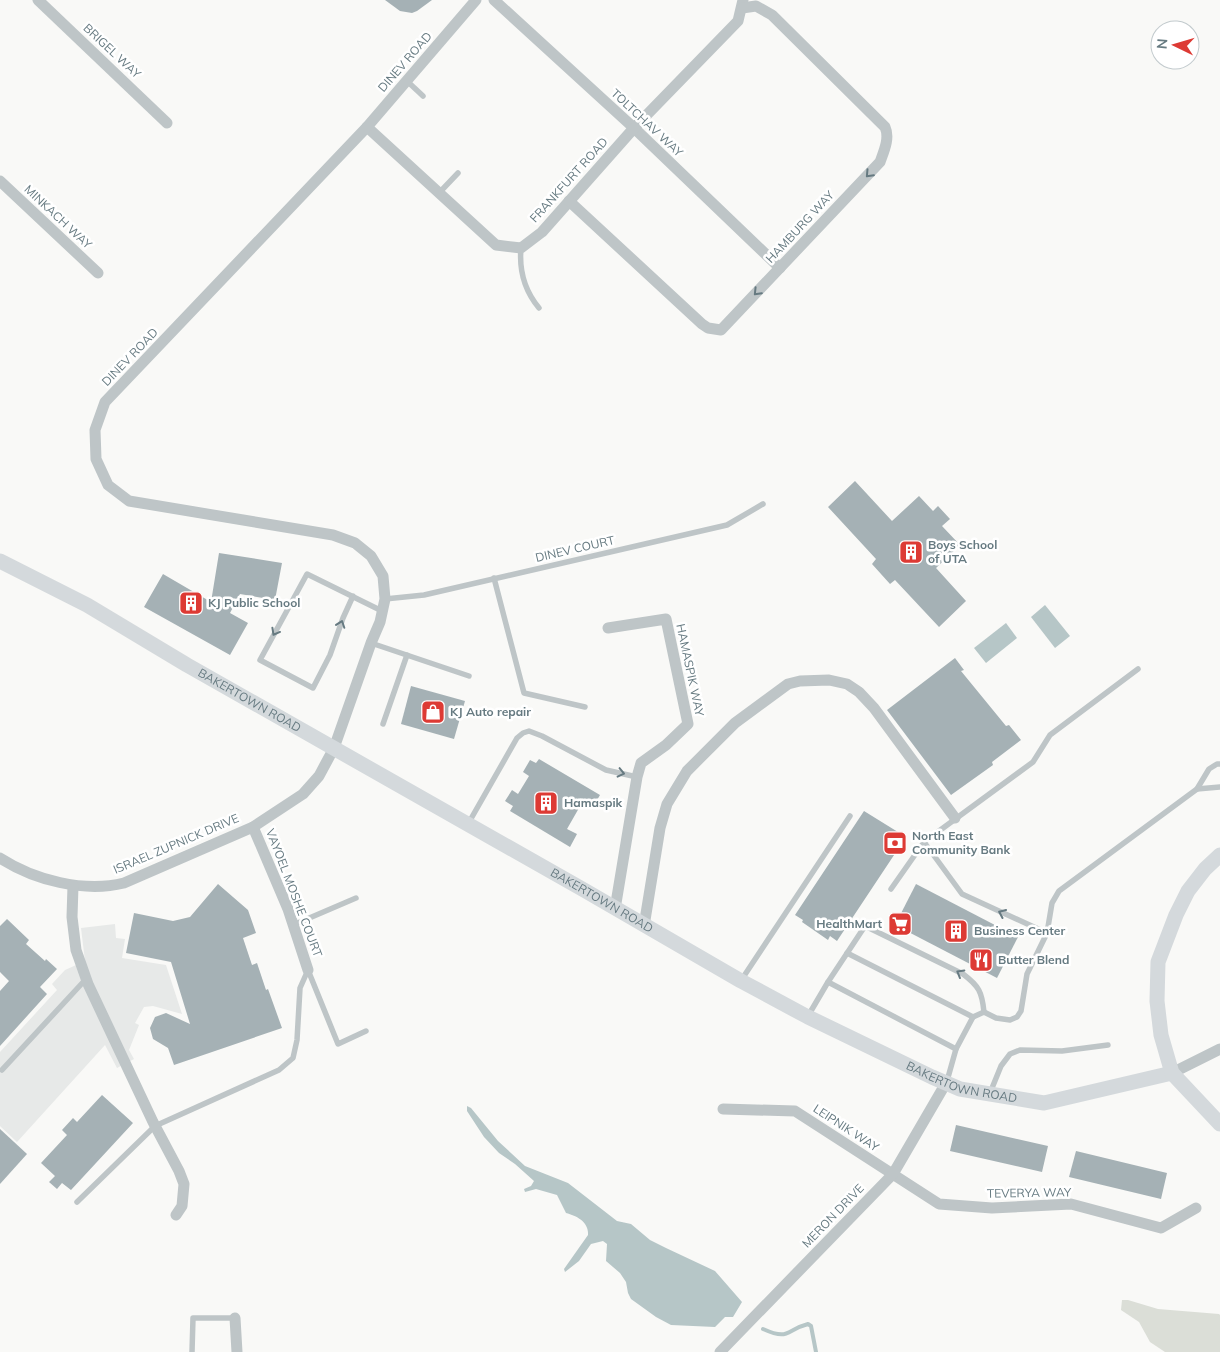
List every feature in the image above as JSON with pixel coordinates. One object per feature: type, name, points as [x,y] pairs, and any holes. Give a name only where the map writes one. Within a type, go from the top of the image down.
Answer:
[{"type":"street","name":"BRIGEL WAY","points":[[38,0],[167,123]]},
{"type":"street","name":"DINEV ROAD","points":[[334,748],[380,622],[385,599],[383,576],[371,556],[355,543],[333,535],[129,501],[108,485],[96,460],[95,430],[106,402],[367,127],[476,0]]},
{"type":"street","name":"TOLTCHAV WAY","points":[[494,0],[634,128],[780,268]]},
{"type":"street","name":"FRANKFURT ROAD","points":[[521,248],[542,232],[634,128],[738,21],[742,4]]},
{"type":"street","name":"HAMBURG WAY","points":[[569,201],[702,324],[708,328],[721,330],[880,162],[886,146],[886,127],[772,15],[756,6],[742,4]]},
{"type":"street","points":[[367,127],[496,245],[521,248]]},
{"type":"street","name":"MINKACH WAY","points":[[0,181],[98,273]]},
{"type":"street","name":"BAKERTOWN ROAD","points":[[0,562],[87,606],[195,670],[741,981],[808,1017],[946,1083],[960,1089],[989,1095],[1044,1102],[1172,1073]]},
{"type":"street","name":"HAMASPIK WAY","points":[[608,628],[666,619],[688,724],[666,746],[641,763],[636,777],[615,909]]},
{"type":"street","points":[[644,926],[660,828],[667,804],[687,771],[735,724],[788,684],[806,680],[829,680],[847,684],[859,692],[874,708],[955,818]]},
{"type":"street","name":"ISRAEL ZUPNICK DRIVE","points":[[0,858],[10,864],[54,881],[73,886],[109,887],[124,883],[253,827],[303,794],[319,776],[334,748]]},
{"type":"street","name":"VAYOEL MOSHE COURT","points":[[253,827],[293,925],[308,970]]},
{"type":"street","points":[[1220,856],[1205,869],[1188,891],[1176,915],[1158,962],[1157,1001],[1158,1019],[1164,1048],[1172,1073],[1220,1124]]},
{"type":"street","points":[[73,886],[72,916],[76,950],[86,978],[184,1184],[182,1206],[176,1215]]},
{"type":"street","points":[[1172,1073],[1220,1049]]},
{"type":"street","name":"MERON DRIVE","points":[[720,1352],[893,1174],[946,1083]]},
{"type":"street","name":"LEIPNIK WAY","points":[[723,1108],[795,1111],[893,1174]]},
{"type":"street","name":"TEVERYA WAY","points":[[893,1174],[939,1204],[992,1208],[1071,1204],[1162,1228],[1196,1208]]},
{"type":"street","points":[[235,1318],[237,1352]]},
{"type":"lane","points":[[407,82],[423,96]]},
{"type":"lane","points":[[439,193],[458,174]]},
{"type":"lane","points":[[521,248],[520,263],[524,283],[530,297],[539,308]]},
{"type":"lane","name":"DINEV COURT","points":[[385,599],[424,595],[727,526],[763,504]]},
{"type":"lane","points":[[353,596],[342,618],[330,655],[313,688],[260,660],[307,574],[353,596],[382,611]]},
{"type":"lane","points":[[494,578],[524,693],[585,707]]},
{"type":"lane","points":[[371,643],[469,676]]},
{"type":"lane","points":[[383,724],[407,655]]},
{"type":"lane","points":[[891,889],[924,842],[1033,762],[1050,735],[1138,668]]},
{"type":"lane","points":[[468,824],[518,738],[523,733],[529,731],[606,770],[636,777]]},
{"type":"lane","points":[[984,1012],[996,1018],[1010,1020],[1017,1017],[1021,1011],[1027,974],[1047,933],[1052,903],[1059,891],[1197,789],[1209,769],[1220,764]]},
{"type":"lane","points":[[1197,789],[1220,787]]},
{"type":"lane","points":[[741,981],[850,816]]},
{"type":"lane","points":[[924,842],[962,894],[1047,933]]},
{"type":"lane","points":[[293,925],[356,898]]},
{"type":"lane","points":[[808,1017],[828,982],[865,926],[963,974],[974,982],[982,994],[984,1012]]},
{"type":"lane","points":[[847,953],[973,1017]]},
{"type":"lane","points":[[308,970],[338,1044],[366,1031]]},
{"type":"lane","points":[[77,1202],[156,1126],[279,1070],[293,1058],[297,1040],[300,988],[308,970]]},
{"type":"lane","points":[[2,1070],[86,978]]},
{"type":"lane","points":[[828,982],[956,1049]]},
{"type":"lane","points":[[946,1083],[956,1049],[973,1017],[984,1012]]},
{"type":"lane","points":[[989,1095],[1001,1066],[1010,1054],[1020,1050],[1062,1051],[1108,1045]]},
{"type":"lane","points":[[192,1352],[193,1318],[235,1318]]},
{"type":"shaded area","points":[[1045,605],[1070,636],[1055,648],[1031,617]]},
{"type":"shaded area","points":[[1006,623],[1017,638],[986,663],[974,648]]},
{"type":"shaded area","points":[[115,924],[116,938],[125,939],[122,958],[166,965],[182,1014],[153,1006],[144,1007],[135,1023],[139,1025],[129,1050],[134,1059],[117,1068],[105,1045],[17,1142],[0,1126],[0,1052],[57,990],[52,984],[65,970],[85,961],[81,928]]},
{"type":"shaded area","points":[[467,1106],[471,1108],[498,1141],[525,1166],[568,1183],[617,1221],[631,1224],[650,1240],[715,1271],[742,1302],[733,1317],[725,1317],[715,1327],[671,1325],[656,1317],[631,1299],[626,1282],[620,1273],[606,1261],[607,1244],[603,1241],[591,1244],[579,1261],[565,1272],[564,1269],[588,1235],[587,1226],[578,1218],[566,1213],[557,1195],[536,1189],[525,1192],[524,1189],[531,1186],[534,1181],[499,1153],[484,1137],[467,1111]]},
{"type":"shaded area","points":[[1122,1300],[1158,1309],[1219,1314],[1220,1352],[1165,1352],[1150,1342],[1139,1322],[1121,1310]]},
{"type":"building","points":[[385,0],[432,0],[412,13],[400,11]]},
{"type":"building","name":"Boys School of UTA","points":[[855,481],[892,521],[919,496],[933,511],[938,506],[950,519],[942,526],[960,545],[936,568],[966,601],[939,627],[895,580],[890,584],[872,564],[876,559],[828,507]]},
{"type":"building","name":"KJ Public School","points":[[219,553],[282,563],[275,600],[240,594],[230,613],[248,623],[230,655],[144,607],[163,574],[211,602]]},
{"type":"building","points":[[955,658],[964,670],[961,671],[1006,726],[1009,725],[1021,740],[992,762],[993,765],[951,795],[887,710]]},
{"type":"building","name":"KJ Auto repair","points":[[411,686],[465,701],[454,739],[401,724]]},
{"type":"building","name":"Hamaspik","points":[[539,759],[600,795],[593,807],[583,801],[567,829],[577,834],[570,847],[510,811],[513,806],[505,801],[512,790],[518,794],[529,776],[523,772],[530,760],[536,763]]},
{"type":"building","points":[[864,811],[906,837],[837,941],[830,936],[828,940],[795,915]]},
{"type":"building","points":[[218,884],[248,910],[256,933],[243,938],[252,965],[257,963],[282,1028],[174,1065],[168,1048],[153,1039],[150,1028],[155,1017],[166,1013],[190,1024],[171,962],[126,953],[134,913],[173,921],[190,917]]},
{"type":"building","name":"Business Center","points":[[916,884],[1018,937],[997,978],[895,925]]},
{"type":"building","points":[[7,919],[29,940],[26,944],[57,969],[40,987],[47,994],[0,1046],[0,991],[9,981],[0,972],[0,926]]},
{"type":"building","points":[[102,1095],[133,1123],[71,1190],[62,1183],[57,1189],[49,1182],[55,1176],[41,1163],[67,1135],[62,1130],[73,1118],[77,1122]]},
{"type":"building","points":[[956,1125],[1048,1146],[1042,1172],[950,1151]]},
{"type":"building","points":[[0,1129],[27,1154],[0,1184]]},
{"type":"building","points":[[1076,1151],[1167,1173],[1161,1199],[1069,1177]]},
{"type":"waterway","points":[[763,1329],[783,1334],[808,1324],[811,1326],[816,1352]]},
{"type":"place","name":"Boys School of UTA","points":[[911,552]]},
{"type":"place","name":"KJ Public School","points":[[191,603]]},
{"type":"place","name":"KJ Auto repair","points":[[433,712]]},
{"type":"place","name":"Hamaspik","points":[[546,803]]},
{"type":"place","name":"North East Community Bank","points":[[895,843]]},
{"type":"place","name":"HealthMart","points":[[900,924]]},
{"type":"place","name":"Business Center","points":[[956,931]]},
{"type":"place","name":"Butter Blend","points":[[981,960]]}]
